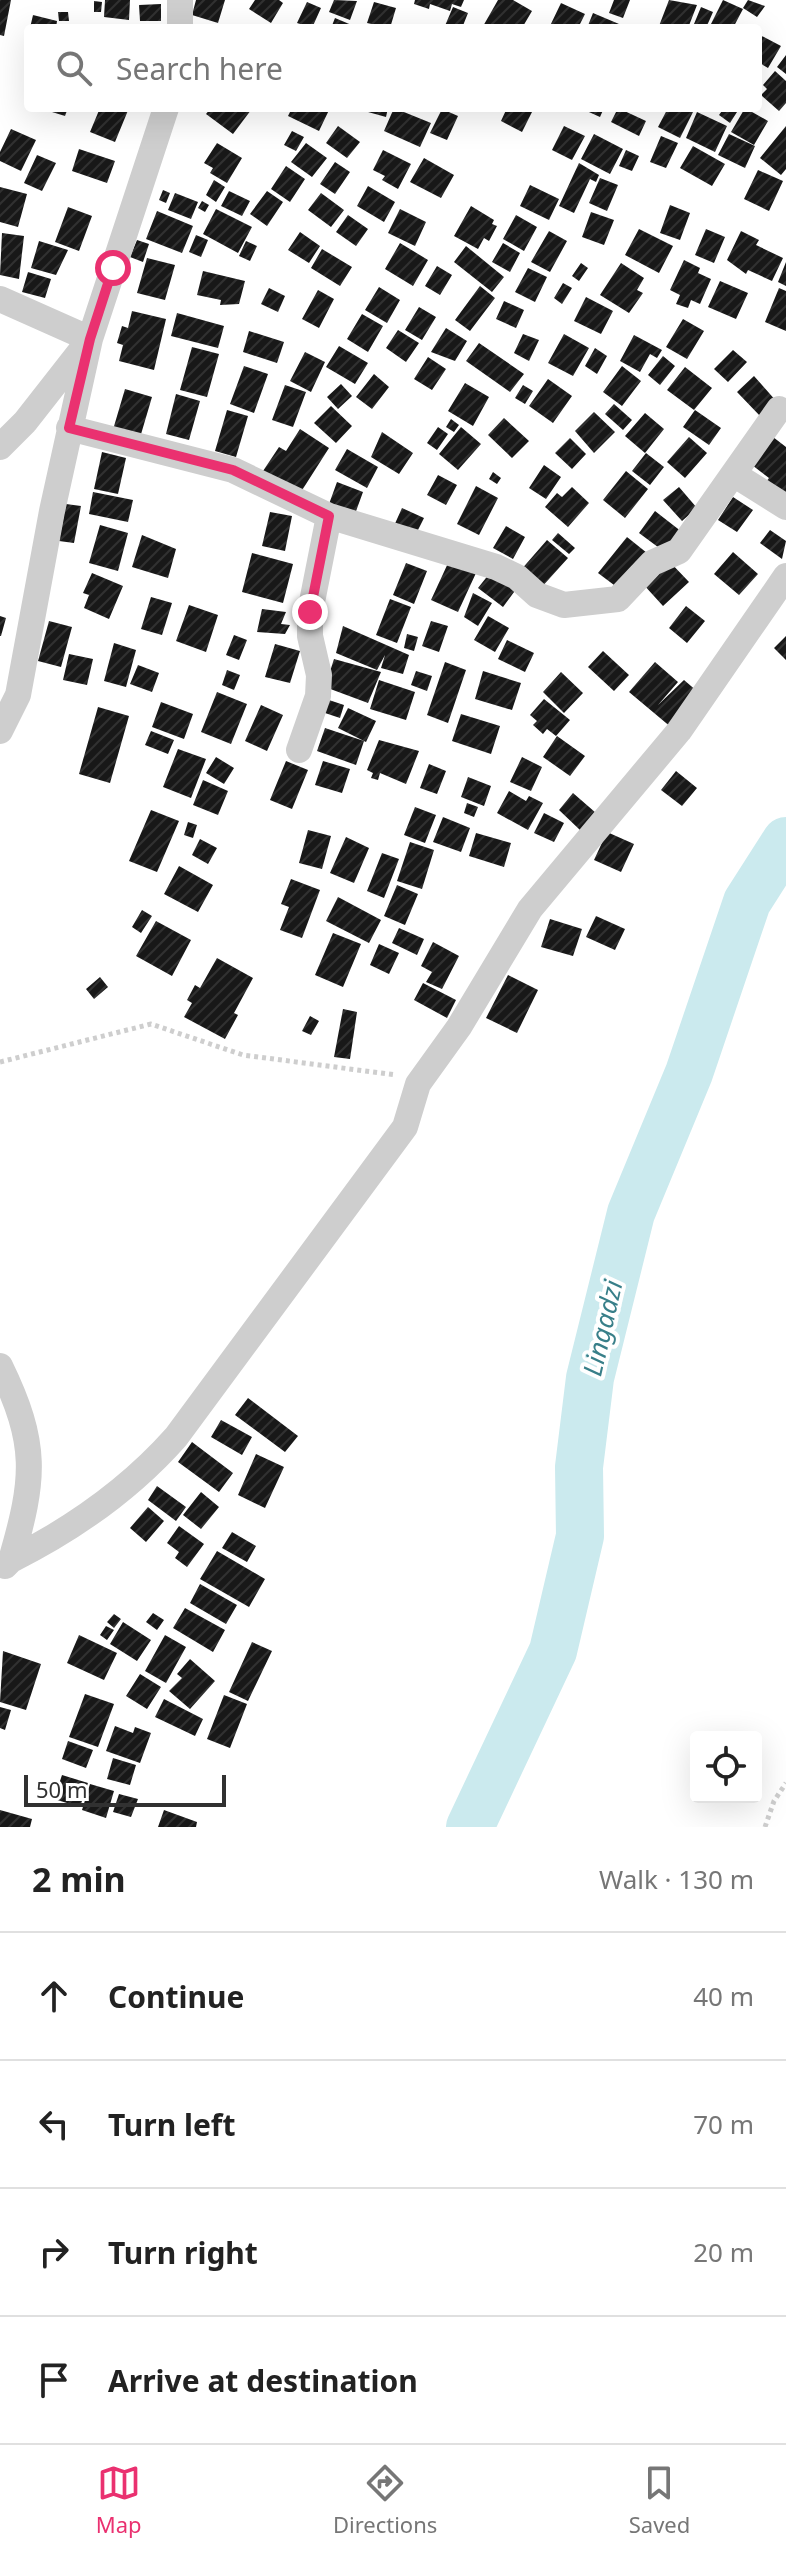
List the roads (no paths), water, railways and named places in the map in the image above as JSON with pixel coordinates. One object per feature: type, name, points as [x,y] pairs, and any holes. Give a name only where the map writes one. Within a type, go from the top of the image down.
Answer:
[{"type":"street","points":[[180,0],[180,24]]},
{"type":"street","points":[[0,731],[18,695],[69,428],[90,339],[165,112]]},
{"type":"street","points":[[0,299],[90,339]]},
{"type":"street","points":[[0,447],[25,422],[90,339]]},
{"type":"street","points":[[69,428],[233,470],[329,516],[496,567],[548,601],[564,605],[607,603],[618,599],[652,563],[679,551],[779,409]]},
{"type":"street","points":[[735,475],[786,507]]},
{"type":"street","points":[[299,750],[318,696],[319,675],[310,636],[310,612],[329,516]]},
{"type":"street","points":[[5,1566],[74,1526],[144,1473],[176,1437],[405,1127],[418,1084],[459,1027],[530,909],[679,731],[786,576]]},
{"type":"street","points":[[0,1366],[27,1431],[31,1469],[26,1508],[5,1566]]},
{"type":"waterway","name":"Lingadzi","points":[[470,1827],[553,1651],[580,1536],[579,1467],[590,1378],[631,1213],[689,1073],[747,902],[786,841]]}]
